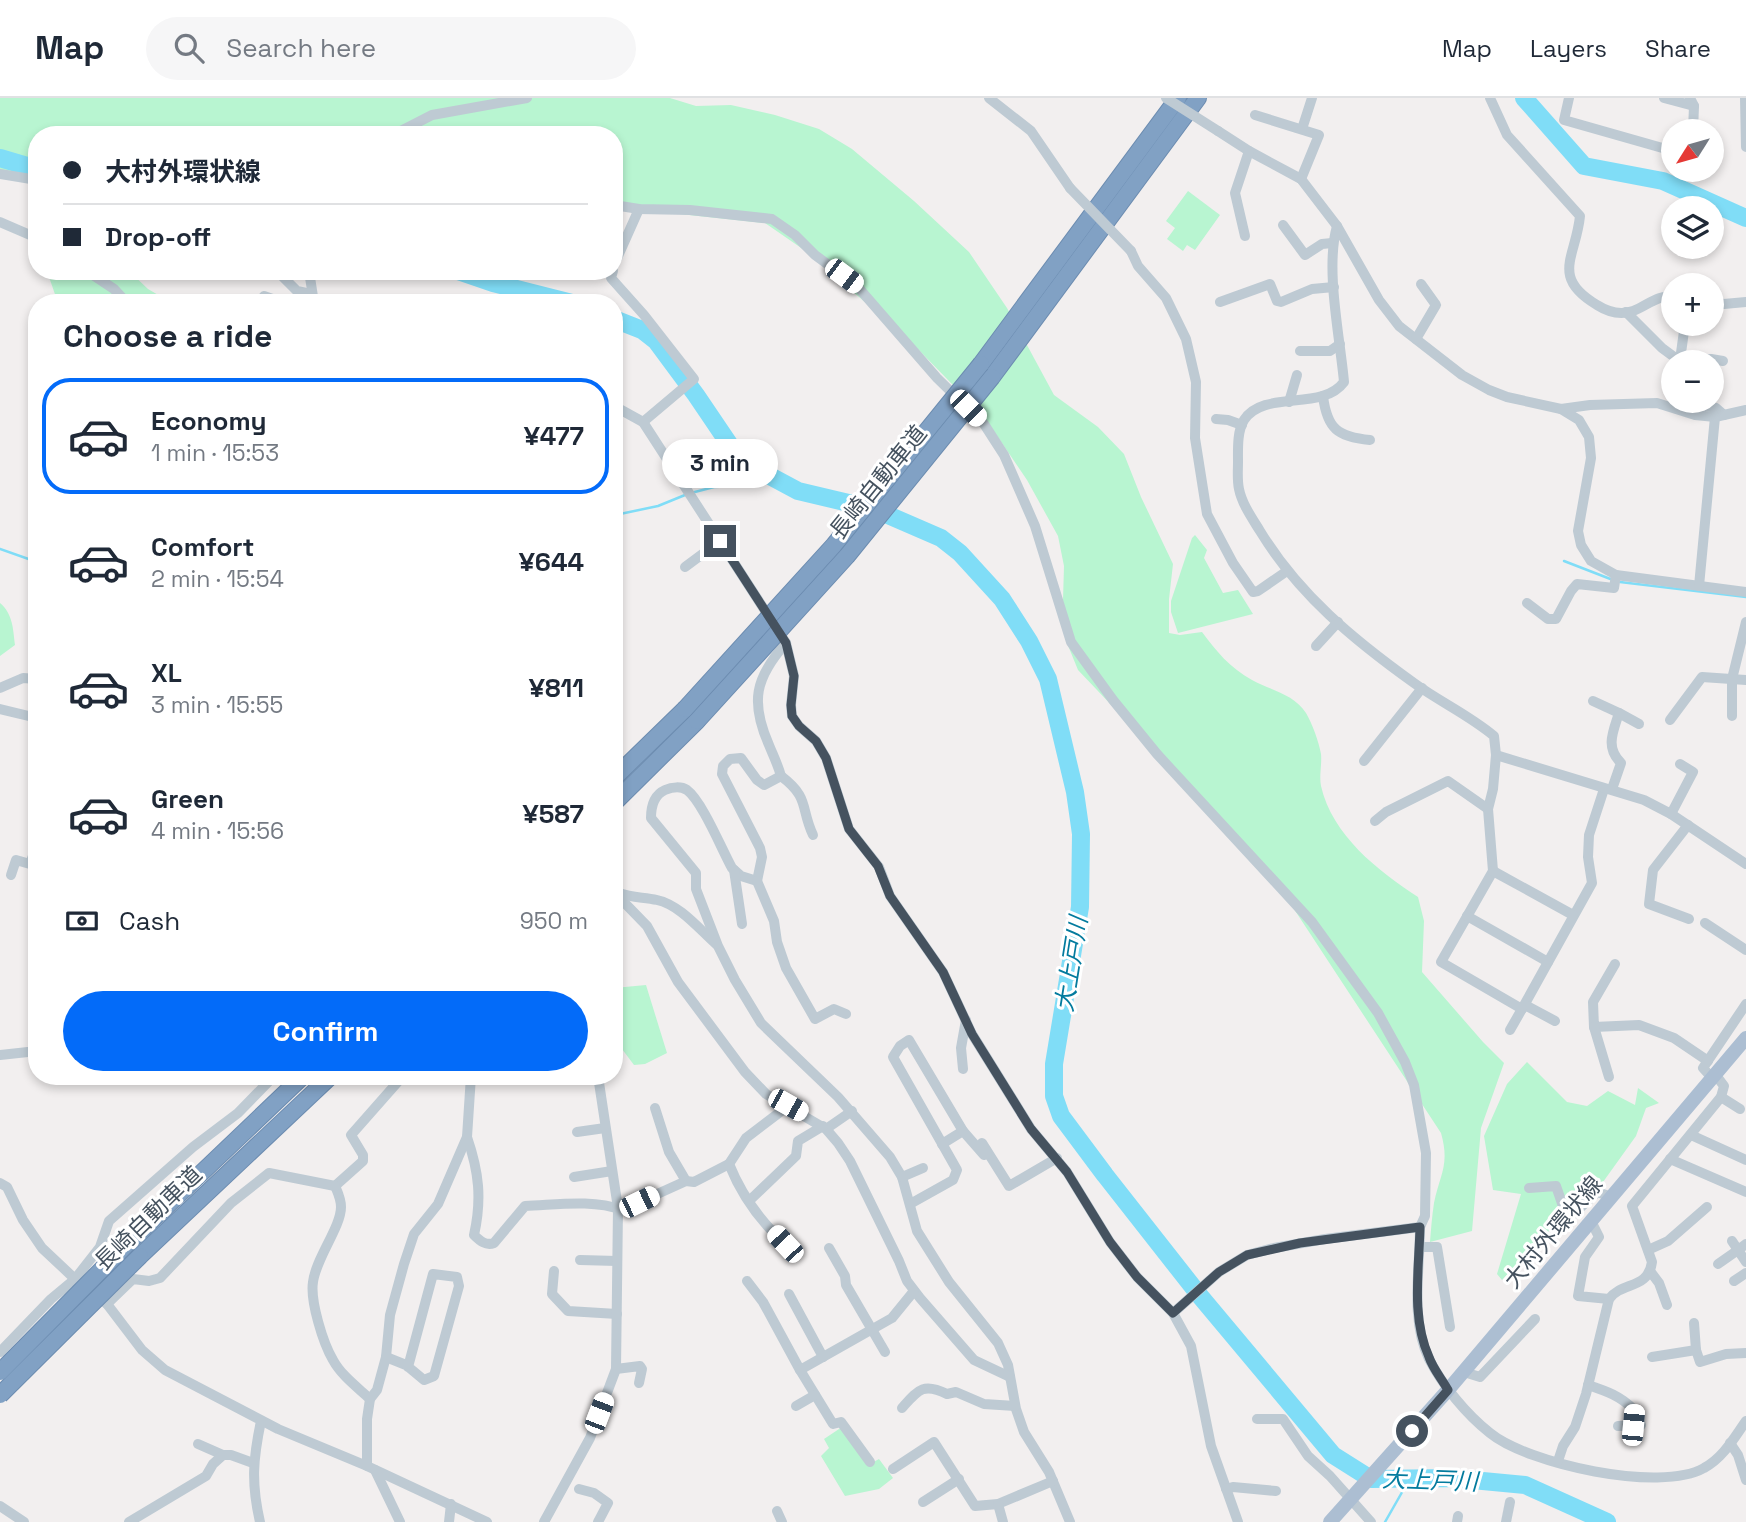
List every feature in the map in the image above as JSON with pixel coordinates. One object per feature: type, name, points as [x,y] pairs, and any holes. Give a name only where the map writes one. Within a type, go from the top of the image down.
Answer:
[{"type":"highway","name":"長崎自動車道","points":[[623,793],[834,545],[981,364],[1178,98]]},
{"type":"highway","name":"長崎自動車道","points":[[623,771],[691,715],[847,556],[992,377],[1198,98]]},
{"type":"highway","name":"長崎自動車道","points":[[0,1372],[127,1244],[294,1085]]},
{"type":"highway","name":"長崎自動車道","points":[[0,1395],[140,1256],[321,1085]]},
{"type":"main road","name":"大村外環状線","points":[[1352,1498],[1464,1372],[1612,1197],[1712,1071],[1746,1038]]},
{"type":"main road","points":[[1330,1522],[1352,1498]]},
{"type":"street","points":[[411,126],[432,115],[527,98]]},
{"type":"street","points":[[989,98],[1031,131],[1070,188],[1131,251],[1138,266],[1166,298],[1192,359],[1196,382],[1195,438],[1207,514],[1233,563],[1253,592],[1258,592],[1287,571]]},
{"type":"street","points":[[1166,98],[1249,151],[1301,179],[1337,226],[1390,316],[1462,374],[1489,390],[1507,397],[1561,409],[1590,405],[1657,403],[1695,415],[1720,416],[1746,410]]},
{"type":"street","points":[[1302,129],[1312,98]]},
{"type":"street","points":[[1490,98],[1507,135],[1580,216],[1569,265],[1571,283],[1601,308],[1619,313],[1661,296]]},
{"type":"street","points":[[1569,98],[1564,120],[1661,148]]},
{"type":"street","points":[[1664,98],[1692,102]]},
{"type":"street","points":[[1745,98],[1746,147]]},
{"type":"street","points":[[1255,116],[1319,135],[1301,179]]},
{"type":"street","points":[[1245,236],[1235,193],[1249,151]]},
{"type":"street","points":[[0,174],[28,179]]},
{"type":"street","points":[[623,206],[772,219],[857,286],[937,378],[984,424],[1004,455],[1030,514],[1056,588],[1071,642],[1157,754],[1312,922],[1378,1013],[1405,1062],[1414,1085],[1426,1153],[1425,1216],[1420,1227],[1418,1311],[1429,1358],[1448,1390],[1489,1433],[1512,1447],[1605,1474],[1670,1478],[1689,1475],[1706,1468],[1746,1421]]},
{"type":"street","points":[[623,245],[639,209]]},
{"type":"street","points":[[0,222],[28,234]]},
{"type":"street","points":[[1283,226],[1306,255],[1322,244],[1332,243]]},
{"type":"street","points":[[1337,226],[1332,243],[1345,382],[1338,390],[1323,396],[1262,407],[1252,412],[1242,425],[1238,453],[1239,490],[1249,514],[1287,571],[1312,601],[1422,688],[1494,736],[1496,755],[1488,809],[1493,871],[1441,962],[1523,1007],[1555,1021]]},
{"type":"street","points":[[100,280],[119,294]]},
{"type":"street","points":[[286,280],[303,294]]},
{"type":"street","points":[[613,280],[695,379],[643,422]]},
{"type":"street","points":[[1220,302],[1270,284],[1278,300],[1285,306],[1312,289],[1335,287]]},
{"type":"street","points":[[1416,339],[1436,305],[1422,284]]},
{"type":"street","points":[[1724,304],[1746,302]]},
{"type":"street","points":[[1626,312],[1665,350]]},
{"type":"street","points":[[1300,351],[1330,351],[1340,344]]},
{"type":"street","points":[[1289,402],[1297,375]]},
{"type":"street","points":[[1323,396],[1328,421],[1336,430],[1353,438],[1370,440]]},
{"type":"street","points":[[1561,409],[1579,421],[1589,437],[1591,458],[1578,523],[1581,545],[1591,561],[1615,579]]},
{"type":"street","points":[[623,412],[643,422],[786,643],[794,676],[792,716],[816,741],[826,758],[849,829],[878,866],[890,896],[943,972],[966,1020],[1031,1129],[1057,1158],[1110,1242],[1137,1277],[1173,1313],[1191,1346],[1211,1446],[1238,1522]]},
{"type":"street","points":[[1699,586],[1718,413]]},
{"type":"street","points":[[1216,419],[1242,425]]},
{"type":"street","points":[[685,567],[720,541]]},
{"type":"street","points":[[1527,603],[1548,619],[1556,619],[1577,584],[1615,579],[1746,592]]},
{"type":"street","points":[[1316,646],[1338,622]]},
{"type":"street","points":[[1732,716],[1732,679],[1746,622]]},
{"type":"street","points":[[786,643],[771,659],[760,678],[758,715],[781,776],[794,786],[802,797],[807,811],[805,818],[813,835]]},
{"type":"street","points":[[1670,720],[1702,677],[1746,680]]},
{"type":"street","points":[[0,688],[28,678]]},
{"type":"street","points":[[1364,761],[1422,688]]},
{"type":"street","points":[[1593,701],[1640,724]]},
{"type":"street","points":[[0,709],[28,716]]},
{"type":"street","points":[[1510,1030],[1592,883],[1588,857],[1589,835],[1621,763],[1610,747],[1619,713]]},
{"type":"street","points":[[1496,755],[1644,800],[1671,814],[1746,864]]},
{"type":"street","points":[[781,776],[764,785],[741,758],[730,759],[723,766],[722,774],[760,848],[762,857],[757,881],[774,920],[777,942],[786,968],[815,1019],[834,1009],[846,1014]]},
{"type":"street","points":[[1671,814],[1693,772],[1680,764]]},
{"type":"street","points":[[1375,821],[1399,799],[1448,781],[1488,809]]},
{"type":"street","points":[[742,924],[734,870],[695,799],[685,789],[675,787],[662,791],[654,799],[652,818],[695,873],[696,889],[718,946],[735,980],[761,1023],[852,1111],[890,1157],[902,1177],[917,1231],[949,1282],[998,1343],[1008,1365],[1015,1406],[1024,1432],[1053,1481],[1070,1522]]},
{"type":"street","points":[[1688,825],[1653,870],[1649,904],[1689,919]]},
{"type":"street","points":[[10,875],[16,860],[28,863]]},
{"type":"street","points":[[734,870],[741,876],[757,881]]},
{"type":"street","points":[[1493,871],[1573,915]]},
{"type":"street","points":[[623,895],[633,899],[660,901],[677,909],[718,946]]},
{"type":"street","points":[[623,901],[647,926],[678,982],[739,1064],[766,1094],[825,1127],[850,1161],[914,1291],[974,1360],[1010,1377]]},
{"type":"street","points":[[1467,916],[1548,962]]},
{"type":"street","points":[[1705,923],[1746,950]]},
{"type":"street","points":[[1609,1077],[1594,1027],[1593,1002],[1615,964]]},
{"type":"street","points":[[1712,1071],[1746,1004]]},
{"type":"street","points":[[963,1069],[961,1048],[966,1020]]},
{"type":"street","points":[[1558,1461],[1563,1446],[1575,1427],[1609,1298],[1613,1293],[1643,1279],[1650,1271],[1652,1262],[1632,1206],[1721,1097],[1724,1086],[1712,1071],[1674,1038],[1639,1025],[1594,1027]]},
{"type":"street","points":[[910,1204],[953,1180],[957,1170],[893,1058],[900,1046],[909,1040],[963,1131],[984,1156],[995,1155]]},
{"type":"street","points":[[0,1055],[28,1052]]},
{"type":"street","points":[[0,1352],[51,1299],[75,1279],[100,1247],[109,1221],[193,1147],[238,1113],[265,1085]]},
{"type":"street","points":[[335,1186],[363,1161],[363,1155],[351,1135],[394,1085]]},
{"type":"street","points":[[400,1522],[371,1468],[367,1419],[370,1399],[377,1390],[386,1357],[390,1315],[414,1234],[438,1204],[467,1137],[470,1085]]},
{"type":"street","points":[[544,1522],[590,1438],[616,1369],[618,1208],[599,1085]]},
{"type":"street","points":[[1721,1097],[1740,1109]]},
{"type":"street","points":[[467,1137],[475,1162],[480,1204],[474,1235],[489,1245],[494,1243],[525,1206],[589,1204],[622,1210],[686,1181],[694,1182],[729,1164],[746,1139],[788,1105]]},
{"type":"street","points":[[655,1108],[669,1152],[686,1181]]},
{"type":"street","points":[[749,1201],[796,1156],[798,1141],[852,1111]]},
{"type":"street","points":[[577,1132],[605,1128]]},
{"type":"street","points":[[942,1144],[963,1131]]},
{"type":"street","points":[[1691,1135],[1746,1160]]},
{"type":"street","points":[[982,1143],[995,1155],[1009,1186],[1057,1158]]},
{"type":"street","points":[[1670,1159],[1746,1192]]},
{"type":"street","points":[[729,1164],[738,1186],[760,1217],[793,1250]]},
{"type":"street","points":[[902,1177],[923,1168]]},
{"type":"street","points":[[574,1177],[612,1171]]},
{"type":"street","points":[[107,1304],[133,1279],[149,1281],[160,1278],[231,1203],[269,1173],[335,1186]]},
{"type":"street","points":[[0,1182],[7,1187],[23,1220],[42,1248],[107,1304],[142,1350],[165,1370],[261,1421],[487,1522]]},
{"type":"street","points":[[335,1186],[341,1199],[342,1210],[317,1268],[313,1281],[313,1296],[333,1360],[349,1380],[370,1399]]},
{"type":"street","points":[[1530,1188],[1556,1186],[1564,1209],[1570,1217],[1597,1192],[1612,1197]]},
{"type":"street","points":[[1648,1250],[1668,1241],[1707,1207]]},
{"type":"street","points":[[1591,1221],[1599,1237],[1585,1257],[1578,1296],[1609,1298]]},
{"type":"street","points":[[1173,1313],[1219,1272],[1247,1255],[1274,1248],[1420,1227]]},
{"type":"street","points":[[1718,1264],[1739,1245],[1746,1262]]},
{"type":"street","points":[[1420,1247],[1437,1247],[1437,1287],[1450,1327]]},
{"type":"street","points":[[829,1248],[885,1352]]},
{"type":"street","points":[[580,1260],[617,1261]]},
{"type":"street","points":[[1650,1271],[1659,1283],[1667,1305]]},
{"type":"street","points":[[554,1272],[552,1294],[568,1311],[617,1314]]},
{"type":"street","points":[[1734,1281],[1746,1273]]},
{"type":"street","points":[[386,1357],[408,1367],[424,1380],[434,1376],[459,1286],[457,1277],[433,1274],[408,1367]]},
{"type":"street","points":[[747,1281],[763,1302],[833,1424],[841,1422],[870,1462]]},
{"type":"street","points":[[800,1370],[892,1318],[914,1291]]},
{"type":"street","points":[[789,1294],[823,1357]]},
{"type":"street","points":[[1464,1372],[1479,1377],[1535,1318]]},
{"type":"street","points":[[1694,1323],[1696,1350],[1700,1362],[1726,1354],[1746,1353]]},
{"type":"street","points":[[1652,1357],[1696,1350]]},
{"type":"street","points":[[616,1369],[640,1367],[642,1369],[639,1383]]},
{"type":"street","points":[[1588,1385],[1615,1394],[1634,1410],[1637,1425],[1618,1426]]},
{"type":"street","points":[[902,1408],[921,1389],[927,1387],[934,1387],[947,1394],[956,1392],[984,1404],[1015,1406]]},
{"type":"street","points":[[796,1406],[815,1395]]},
{"type":"street","points":[[1257,1419],[1283,1419],[1308,1456],[1352,1498],[1371,1522]]},
{"type":"street","points":[[260,1522],[253,1463],[261,1421]]},
{"type":"street","points":[[893,1469],[934,1442],[975,1506],[998,1504],[1053,1481]]},
{"type":"street","points":[[1730,1443],[1738,1455],[1746,1480]]},
{"type":"street","points":[[198,1444],[223,1455],[253,1463]]},
{"type":"street","points":[[129,1522],[206,1476],[213,1464],[223,1455]]},
{"type":"street","points":[[923,1502],[959,1479]]},
{"type":"street","points":[[1226,1489],[1233,1487],[1276,1491]]},
{"type":"street","points":[[579,1489],[594,1493],[608,1503],[598,1522]]},
{"type":"street","points":[[1506,1522],[1510,1502]]},
{"type":"street","points":[[449,1522],[451,1504]]},
{"type":"street","points":[[998,1504],[1003,1522]]},
{"type":"street","points":[[0,1506],[24,1522]]},
{"type":"street","points":[[777,1511],[782,1522]]},
{"type":"green space","points":[[0,98],[670,98],[696,106],[731,105],[775,115],[819,129],[852,149],[969,252],[1007,308],[1054,395],[1098,427],[1124,454],[1173,564],[1169,633],[1180,635],[1202,632],[1230,665],[1252,680],[1295,701],[1301,707],[1311,722],[1319,744],[1321,786],[1335,820],[1346,836],[1373,863],[1418,897],[1424,921],[1422,972],[1504,1063],[1481,1128],[1472,1231],[1430,1242],[1434,1203],[1445,1153],[1441,1133],[1269,871],[1078,670],[1067,643],[1063,600],[1064,566],[1058,536],[1027,480],[985,418],[911,342],[807,252],[765,223],[623,208],[623,126],[28,126],[28,175],[0,177]]},
{"type":"green space","points":[[1188,191],[1220,215],[1195,250],[1187,245],[1183,251],[1167,239],[1175,228],[1166,221]]},
{"type":"green space","points":[[50,280],[138,280],[157,294],[55,294]]},
{"type":"green space","points":[[1195,535],[1207,550],[1204,558],[1223,593],[1238,590],[1253,614],[1178,633],[1171,612],[1171,601]]},
{"type":"green space","points":[[0,603],[10,617],[15,645],[0,656]]},
{"type":"green space","points":[[646,985],[667,1053],[645,1064],[634,1065],[623,1050],[623,987]]},
{"type":"green space","points":[[1527,1062],[1567,1102],[1587,1106],[1608,1091],[1635,1105],[1638,1088],[1659,1103],[1646,1108],[1636,1136],[1603,1182],[1595,1183],[1502,1280],[1497,1274],[1521,1194],[1493,1190],[1484,1136],[1507,1084]]},
{"type":"green space","points":[[842,1427],[868,1465],[879,1459],[893,1478],[879,1489],[845,1496],[821,1456],[829,1448],[824,1439]]},
{"type":"waterway","points":[[1524,98],[1584,166],[1663,181],[1746,218]]},
{"type":"waterway","name":"大上戸川","points":[[0,158],[28,166]]},
{"type":"waterway","name":"大上戸川","points":[[484,280],[536,294]]},
{"type":"waterway","name":"大上戸川","points":[[623,323],[642,330],[656,341],[740,460],[798,491],[874,509],[941,538],[960,553],[1002,599],[1029,641],[1048,679],[1075,792],[1081,834],[1080,907],[1054,1064],[1054,1096],[1061,1116],[1200,1296],[1333,1455],[1371,1479],[1451,1478],[1525,1485],[1607,1522]]},
{"type":"waterway","points":[[691,493],[714,487],[735,486],[757,470]]},
{"type":"waterway","points":[[623,513],[658,506],[685,495]]},
{"type":"waterway","points":[[0,549],[28,559]]},
{"type":"waterway","points":[[1564,561],[1613,580]]},
{"type":"waterway","points":[[1620,582],[1746,597]]},
{"type":"waterway","points":[[1385,1522],[1409,1480]]},
{"type":"route","points":[[720,541],[786,643],[794,676],[792,716],[816,741],[826,758],[849,829],[878,866],[890,896],[943,972],[972,1034],[1031,1129],[1057,1158],[1110,1242],[1137,1277],[1173,1313],[1219,1272],[1247,1255],[1300,1243],[1420,1227],[1418,1311],[1429,1358],[1448,1390],[1412,1431]]}]
